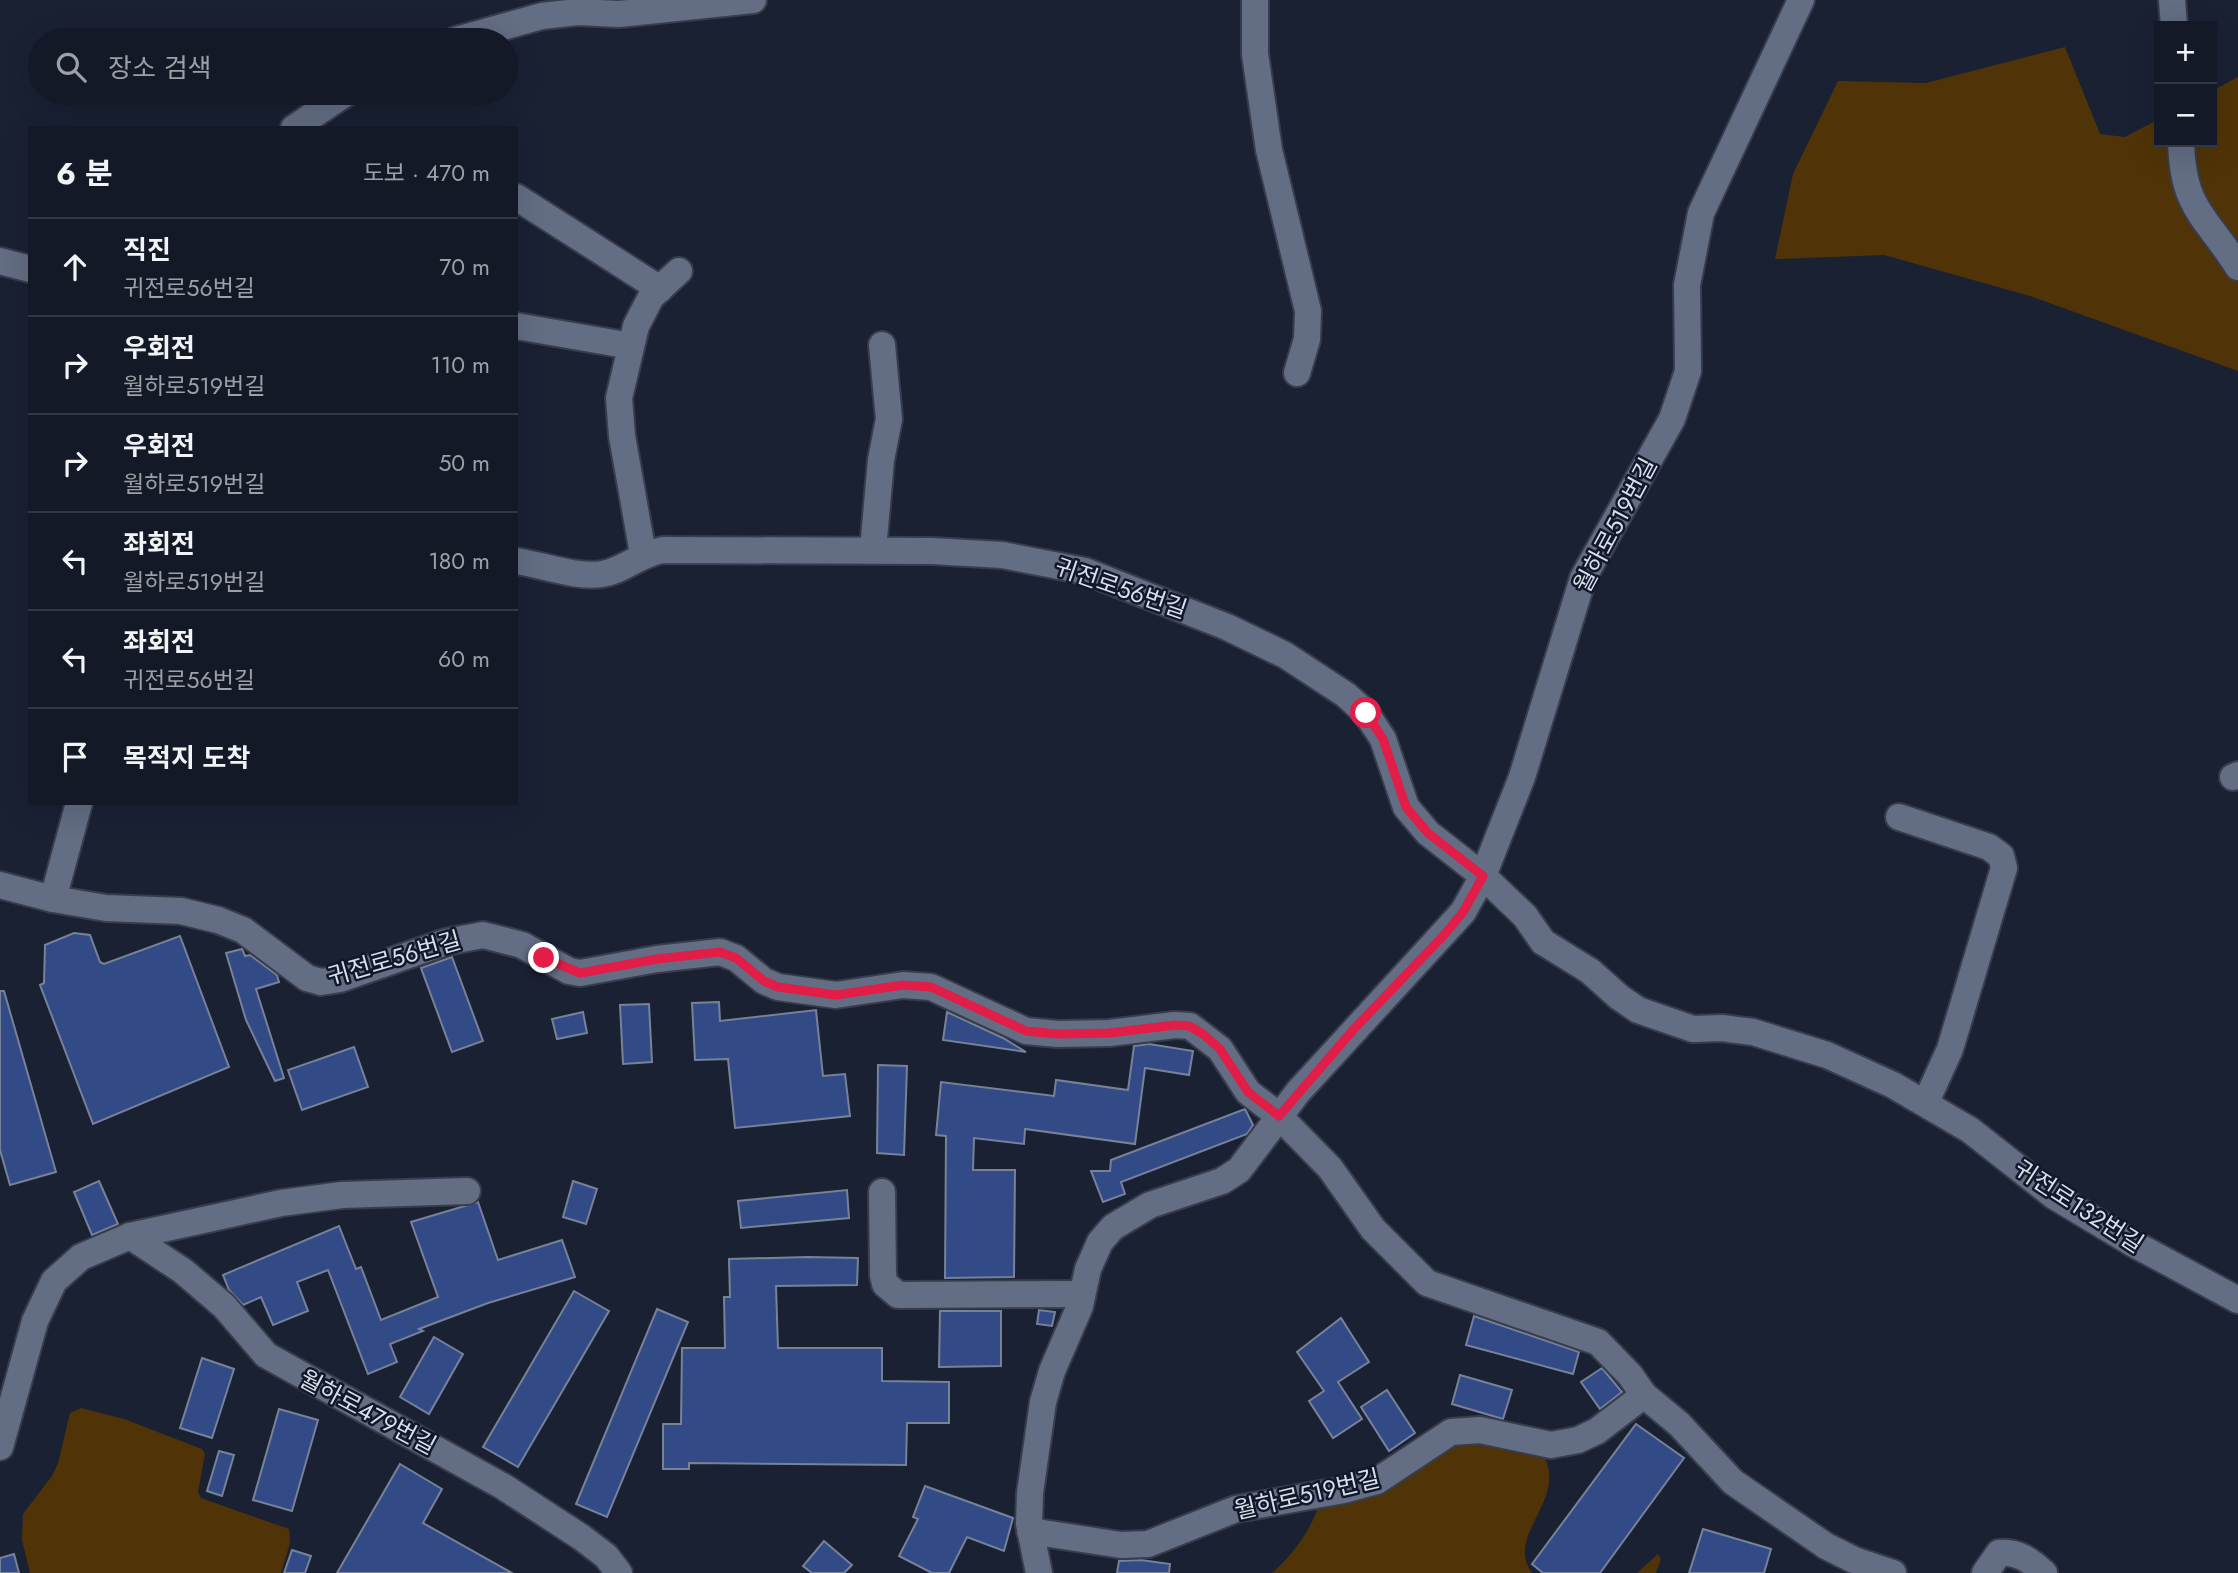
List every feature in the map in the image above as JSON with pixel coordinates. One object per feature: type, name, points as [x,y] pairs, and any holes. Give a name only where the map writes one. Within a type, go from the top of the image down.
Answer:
[{"type":"street","points":[[499,28],[576,6],[619,14],[753,0]]},
{"type":"street","points":[[1255,0],[1255,54],[1269,150],[1308,311],[1307,339],[1297,373]]},
{"type":"street","name":"월하로519번길","points":[[1039,1573],[1030,1531],[1030,1493],[1043,1402],[1083,1294],[1088,1269],[1100,1242],[1113,1227],[1150,1205],[1222,1181],[1239,1170],[1279,1116],[1353,1030],[1444,935],[1463,912],[1483,876],[1522,777],[1583,578],[1672,419],[1682,394],[1688,371],[1687,285],[1701,213],[1801,0]]},
{"type":"street","points":[[2172,0],[2174,21]]},
{"type":"street","points":[[297,126],[328,105]]},
{"type":"street","points":[[2181,147],[2182,174],[2189,196],[2238,267]]},
{"type":"street","points":[[518,198],[669,280],[651,297],[636,326],[619,398],[643,554]]},
{"type":"street","points":[[0,261],[28,268]]},
{"type":"street","points":[[518,326],[631,346]]},
{"type":"street","points":[[873,550],[881,460],[890,419],[882,345]]},
{"type":"street","name":"귀전로56번길","points":[[518,561],[586,574],[604,574],[643,554],[663,550],[873,550],[1002,555],[1085,571],[1204,617],[1285,655],[1346,695],[1366,713],[1383,739],[1406,807],[1428,833],[1483,876]]},
{"type":"street","points":[[53,899],[78,805]]},
{"type":"street","points":[[1899,817],[1989,847],[2001,856],[2004,868],[1950,1048],[1926,1102]]},
{"type":"street","name":"귀전로132번길","points":[[1483,876],[1525,916],[1544,942],[1590,971],[1619,997],[1639,1010],[1693,1029],[1752,1031],[1828,1055],[1926,1102],[1970,1130],[2063,1202],[2238,1300]]},
{"type":"street","name":"귀전로56번길","points":[[0,885],[53,899],[106,908],[181,911],[218,920],[243,930],[307,978],[321,982],[341,979],[446,942],[483,935],[522,945],[569,971],[580,973],[657,959],[720,952],[736,958],[764,981],[778,987],[836,995],[903,985],[931,987],[1026,1031],[1058,1034],[1109,1033],[1175,1025],[1189,1026],[1220,1049],[1248,1092],[1279,1116]]},
{"type":"street","points":[[1279,1116],[1330,1168],[1373,1229],[1412,1272],[1427,1283],[1598,1342],[1630,1375],[1644,1395],[1679,1424],[1733,1482],[1826,1546],[1854,1560],[1893,1573]]},
{"type":"street","points":[[0,1447],[35,1321],[54,1281],[80,1257],[130,1236],[312,1198],[467,1191]]},
{"type":"street","points":[[882,1192],[883,1275],[890,1291],[898,1295],[1083,1294]]},
{"type":"street","name":"월하로479번길","points":[[130,1236],[183,1271],[224,1306],[256,1346],[271,1359],[505,1487],[581,1537],[606,1556],[619,1573]]},
{"type":"street","name":"월하로519번길","points":[[1030,1531],[1121,1545],[1148,1544],[1236,1509],[1344,1490],[1377,1481],[1451,1432],[1480,1430],[1551,1445],[1578,1440],[1597,1431],[1644,1395]]},
{"type":"street","points":[[1985,1573],[1999,1553],[2009,1552],[2020,1555],[2044,1573]]},
{"type":"shaded area","points":[[2065,47],[2100,134],[2125,137],[2154,122],[2154,147],[2217,147],[2217,88],[2238,77],[2238,371],[2030,296],[1884,255],[1775,259],[1793,174],[1838,81],[1926,83]]},
{"type":"shaded area","points":[[81,1408],[124,1419],[202,1449],[205,1454],[198,1492],[201,1498],[289,1529],[290,1543],[281,1573],[30,1573],[22,1540],[23,1514],[52,1476],[58,1463],[70,1413]]},
{"type":"shaded area","points":[[1463,1442],[1543,1454],[1549,1471],[1548,1487],[1526,1545],[1526,1559],[1532,1573],[1272,1573],[1300,1541],[1312,1522],[1319,1503]]},
{"type":"shaded area","points":[[1658,1554],[1661,1559],[1656,1573],[1637,1573]]},
{"type":"building","points":[[74,933],[90,935],[100,962],[104,964],[180,936],[229,1067],[93,1124],[40,985],[44,983],[45,945]]},
{"type":"building","points":[[242,949],[245,956],[250,955],[277,975],[279,982],[256,989],[284,1078],[275,1081],[246,1020],[226,953]]},
{"type":"building","points":[[452,957],[483,1041],[452,1052],[421,968]]},
{"type":"building","points":[[0,991],[4,991],[56,1172],[10,1185],[0,1150]]},
{"type":"building","points":[[719,1002],[720,1021],[816,1010],[823,1076],[845,1074],[850,1116],[735,1128],[728,1059],[695,1060],[692,1003]]},
{"type":"building","points":[[649,1004],[652,1062],[623,1064],[620,1005]]},
{"type":"building","points":[[583,1012],[587,1033],[557,1039],[552,1019]]},
{"type":"building","points":[[947,1012],[1003,1038],[1026,1052],[943,1040]]},
{"type":"building","points":[[1149,1044],[1193,1051],[1189,1075],[1145,1068],[1135,1144],[1025,1129],[1024,1144],[974,1138],[973,1170],[1015,1170],[1014,1277],[945,1278],[946,1136],[936,1135],[941,1082],[1054,1096],[1056,1080],[1128,1090],[1134,1046]]},
{"type":"building","points":[[354,1047],[368,1087],[302,1110],[288,1070]]},
{"type":"building","points":[[878,1065],[907,1066],[904,1155],[877,1153]]},
{"type":"building","points":[[1245,1109],[1253,1125],[1247,1134],[1121,1182],[1125,1194],[1103,1202],[1091,1171],[1110,1171],[1111,1160]]},
{"type":"building","points":[[99,1181],[118,1224],[92,1235],[74,1192]]},
{"type":"building","points":[[573,1181],[597,1189],[586,1224],[563,1217]]},
{"type":"building","points":[[847,1190],[849,1218],[741,1228],[738,1201]]},
{"type":"building","points":[[478,1202],[498,1260],[562,1240],[575,1277],[488,1303],[419,1329],[423,1331],[390,1344],[397,1362],[368,1374],[328,1270],[297,1282],[308,1311],[273,1325],[261,1297],[243,1305],[229,1290],[223,1275],[339,1226],[356,1269],[361,1267],[381,1320],[438,1297],[411,1222]]},
{"type":"building","points":[[858,1258],[857,1285],[776,1286],[778,1348],[882,1348],[882,1381],[949,1382],[949,1423],[907,1423],[906,1465],[689,1463],[689,1469],[663,1469],[663,1424],[681,1424],[682,1348],[725,1348],[724,1297],[730,1297],[729,1259]]},
{"type":"building","points":[[574,1291],[609,1311],[518,1467],[483,1447]]},
{"type":"building","points":[[657,1309],[688,1322],[607,1517],[576,1504]]},
{"type":"building","points":[[1039,1310],[1055,1312],[1052,1326],[1037,1324]]},
{"type":"building","points":[[940,1311],[1001,1311],[1001,1366],[939,1367]]},
{"type":"building","points":[[1474,1316],[1579,1352],[1573,1374],[1466,1345]]},
{"type":"building","points":[[1341,1318],[1369,1362],[1338,1382],[1362,1419],[1333,1438],[1309,1401],[1324,1391],[1297,1352]]},
{"type":"building","points":[[434,1337],[463,1354],[429,1414],[400,1397]]},
{"type":"building","points":[[202,1358],[234,1369],[212,1438],[180,1428]]},
{"type":"building","points":[[1602,1368],[1622,1392],[1600,1409],[1581,1382]]},
{"type":"building","points":[[1460,1375],[1512,1390],[1503,1419],[1452,1404]]},
{"type":"building","points":[[1387,1390],[1415,1433],[1389,1451],[1361,1407]]},
{"type":"building","points":[[279,1409],[318,1420],[292,1511],[253,1500]]},
{"type":"building","points":[[1636,1424],[1684,1458],[1600,1573],[1543,1573],[1532,1564]]},
{"type":"building","points":[[219,1451],[234,1455],[222,1496],[207,1491]]},
{"type":"building","points":[[400,1464],[442,1489],[423,1523],[512,1573],[337,1573]]},
{"type":"building","points":[[925,1486],[1013,1518],[1004,1551],[967,1537],[949,1573],[932,1573],[899,1556],[918,1519],[913,1517]]},
{"type":"building","points":[[1703,1529],[1771,1549],[1764,1573],[1689,1573]]},
{"type":"building","points":[[824,1541],[852,1565],[844,1573],[812,1573],[803,1566]]},
{"type":"building","points":[[292,1550],[311,1556],[305,1573],[284,1573]]},
{"type":"building","points":[[14,1554],[19,1573],[0,1573],[0,1558]]},
{"type":"building","points":[[1141,1560],[1170,1564],[1169,1573],[1117,1573],[1119,1561]]},
{"type":"route","points":[[544,958],[569,971],[580,973],[657,959],[720,952],[736,958],[764,981],[778,987],[836,995],[903,985],[931,987],[1026,1031],[1058,1034],[1109,1033],[1175,1025],[1189,1026],[1220,1049],[1233,1073],[1248,1092],[1279,1116],[1353,1030],[1444,935],[1463,912],[1483,876],[1428,833],[1406,807],[1383,739],[1366,713]]}]
